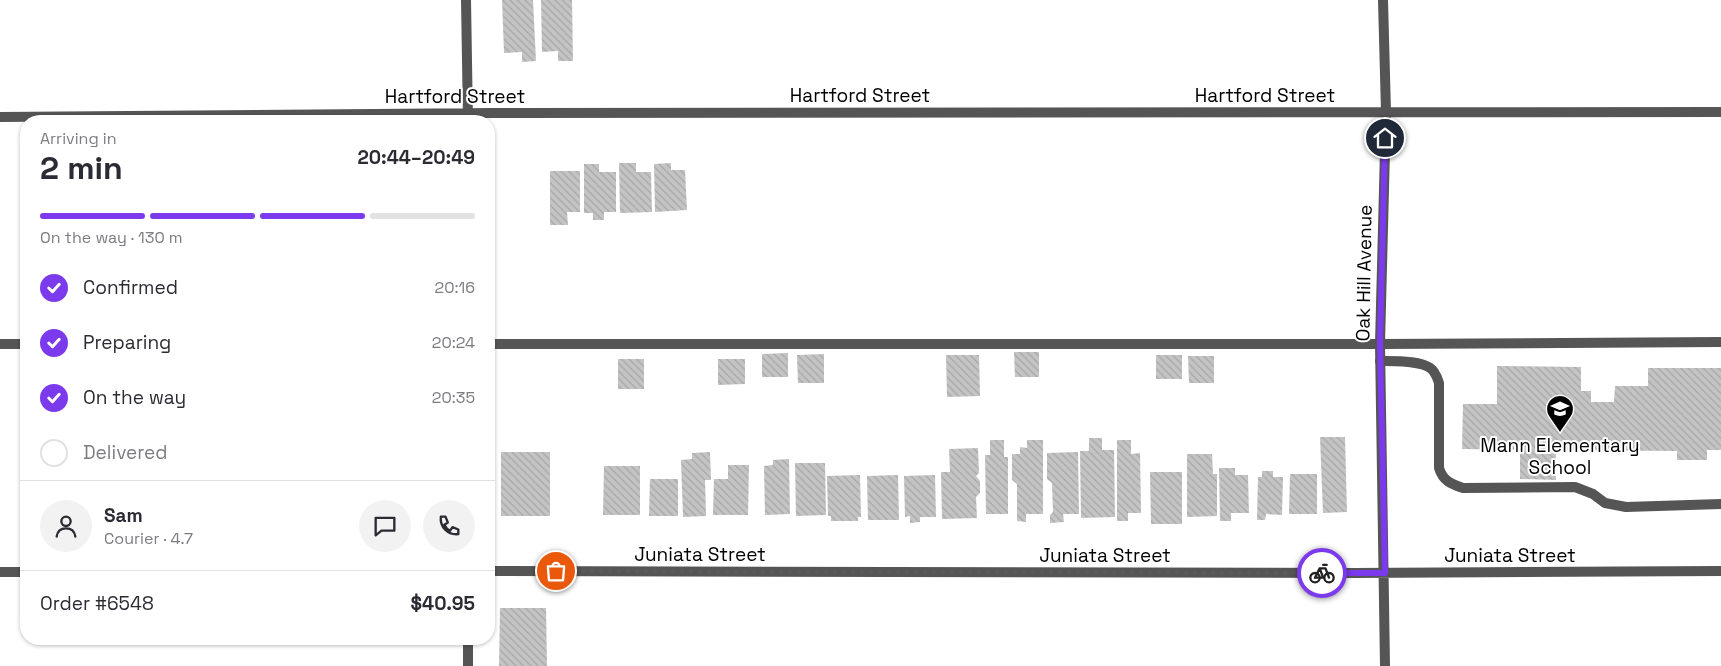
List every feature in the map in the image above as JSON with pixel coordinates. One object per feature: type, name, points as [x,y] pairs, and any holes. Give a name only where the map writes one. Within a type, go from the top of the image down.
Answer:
[{"type":"street","points":[[466,0],[468,115]]},
{"type":"street","name":"Oak Hill Avenue","points":[[1383,0],[1386,112],[1380,361],[1385,573],[1385,666]]},
{"type":"street","name":"Hartford Street","points":[[495,117],[1721,112]]},
{"type":"street","name":"Hartford Street","points":[[0,117],[20,117]]},
{"type":"street","points":[[495,344],[1721,342]]},
{"type":"street","points":[[0,344],[20,344]]},
{"type":"street","points":[[1380,361],[1405,361],[1429,366],[1434,371],[1439,383],[1438,468],[1442,476],[1449,483],[1463,488],[1575,487],[1593,494],[1605,503],[1626,507],[1721,504]]},
{"type":"street","name":"Juniata Street","points":[[495,571],[1385,573],[1721,571]]},
{"type":"street","points":[[0,572],[20,572]]},
{"type":"street","points":[[468,645],[468,666]]},
{"type":"building","points":[[502,0],[533,0],[536,61],[522,62],[522,52],[504,53]]},
{"type":"building","points":[[541,0],[572,0],[573,61],[558,61],[558,51],[542,52]]},
{"type":"building","points":[[619,163],[636,163],[636,172],[651,172],[652,212],[620,213]]},
{"type":"building","points":[[671,163],[671,170],[685,170],[687,210],[655,212],[654,164]]},
{"type":"building","points":[[584,164],[599,164],[599,172],[616,172],[616,212],[604,212],[604,220],[593,220],[593,213],[584,213]]},
{"type":"building","points":[[550,171],[580,171],[580,212],[567,212],[568,225],[550,225]]},
{"type":"building","points":[[1014,352],[1039,352],[1039,377],[1015,377]]},
{"type":"building","points":[[788,353],[788,377],[762,377],[762,354]]},
{"type":"building","points":[[824,354],[824,383],[798,383],[797,355]]},
{"type":"building","points":[[946,355],[979,355],[980,396],[947,397]]},
{"type":"building","points":[[1156,355],[1182,355],[1182,379],[1156,379]]},
{"type":"building","points":[[1188,356],[1214,356],[1214,383],[1189,383]]},
{"type":"building","points":[[618,359],[644,359],[644,389],[618,389]]},
{"type":"building","points":[[718,359],[745,359],[745,384],[718,385]]},
{"type":"building","name":"Mann Elementary School","points":[[1497,366],[1581,367],[1581,391],[1591,391],[1591,402],[1614,402],[1615,386],[1648,386],[1648,368],[1721,368],[1721,450],[1707,450],[1707,460],[1677,460],[1677,451],[1556,450],[1556,480],[1520,479],[1520,450],[1462,449],[1463,404],[1497,404]]},
{"type":"building","points":[[1320,437],[1345,437],[1347,512],[1323,513]]},
{"type":"building","points":[[1089,438],[1102,438],[1102,450],[1114,450],[1115,517],[1081,518],[1080,451],[1089,451]]},
{"type":"building","points":[[990,440],[1004,440],[1004,457],[1008,457],[1008,514],[986,514],[985,455],[990,455]]},
{"type":"building","points":[[1027,440],[1043,440],[1043,514],[1026,514],[1026,522],[1017,521],[1017,484],[1012,480],[1012,454],[1020,454],[1020,447],[1027,448]]},
{"type":"building","points":[[1117,440],[1131,440],[1131,454],[1140,453],[1141,513],[1128,513],[1128,521],[1117,521]]},
{"type":"building","points":[[978,448],[979,473],[976,476],[980,481],[980,493],[976,497],[977,518],[942,519],[941,472],[950,472],[949,449]]},
{"type":"building","points":[[501,452],[550,452],[550,516],[501,516]]},
{"type":"building","points":[[710,452],[711,480],[705,480],[706,516],[683,517],[681,460],[692,459],[692,453]]},
{"type":"building","points":[[1078,452],[1079,514],[1063,514],[1064,522],[1050,523],[1050,515],[1053,512],[1052,483],[1047,479],[1047,453]]},
{"type":"building","points":[[1187,454],[1212,454],[1213,474],[1217,474],[1217,516],[1187,517]]},
{"type":"building","points":[[789,459],[790,514],[765,515],[764,466],[773,465],[773,460]]},
{"type":"building","points":[[795,463],[825,463],[826,515],[796,516]]},
{"type":"building","points":[[728,465],[749,465],[748,515],[713,515],[714,479],[728,479]]},
{"type":"building","points":[[604,466],[640,466],[640,515],[603,515]]},
{"type":"building","points":[[1219,468],[1235,468],[1235,475],[1248,475],[1249,513],[1231,513],[1231,521],[1220,521]]},
{"type":"building","points":[[1262,471],[1273,471],[1273,477],[1283,477],[1282,515],[1266,514],[1265,520],[1257,520],[1258,477],[1262,477]]},
{"type":"building","points":[[1150,472],[1182,472],[1182,524],[1151,524]]},
{"type":"building","points":[[1290,474],[1317,474],[1317,514],[1289,514]]},
{"type":"building","points":[[860,475],[861,517],[858,517],[858,521],[831,521],[831,516],[828,516],[827,476]]},
{"type":"building","points":[[898,475],[899,520],[868,520],[867,476]]},
{"type":"building","points":[[935,475],[936,517],[920,517],[920,522],[910,523],[910,516],[905,517],[904,476]]},
{"type":"building","points":[[650,479],[678,479],[678,516],[649,516]]},
{"type":"building","points":[[500,608],[546,608],[547,666],[499,666]]},
{"type":"way so far","points":[[556,571],[1322,573]]},
{"type":"place","name":"Mann Elementary School","points":[[1560,433]]},
{"type":"route","points":[[1322,573],[1385,573],[1380,344],[1385,138]]}]
